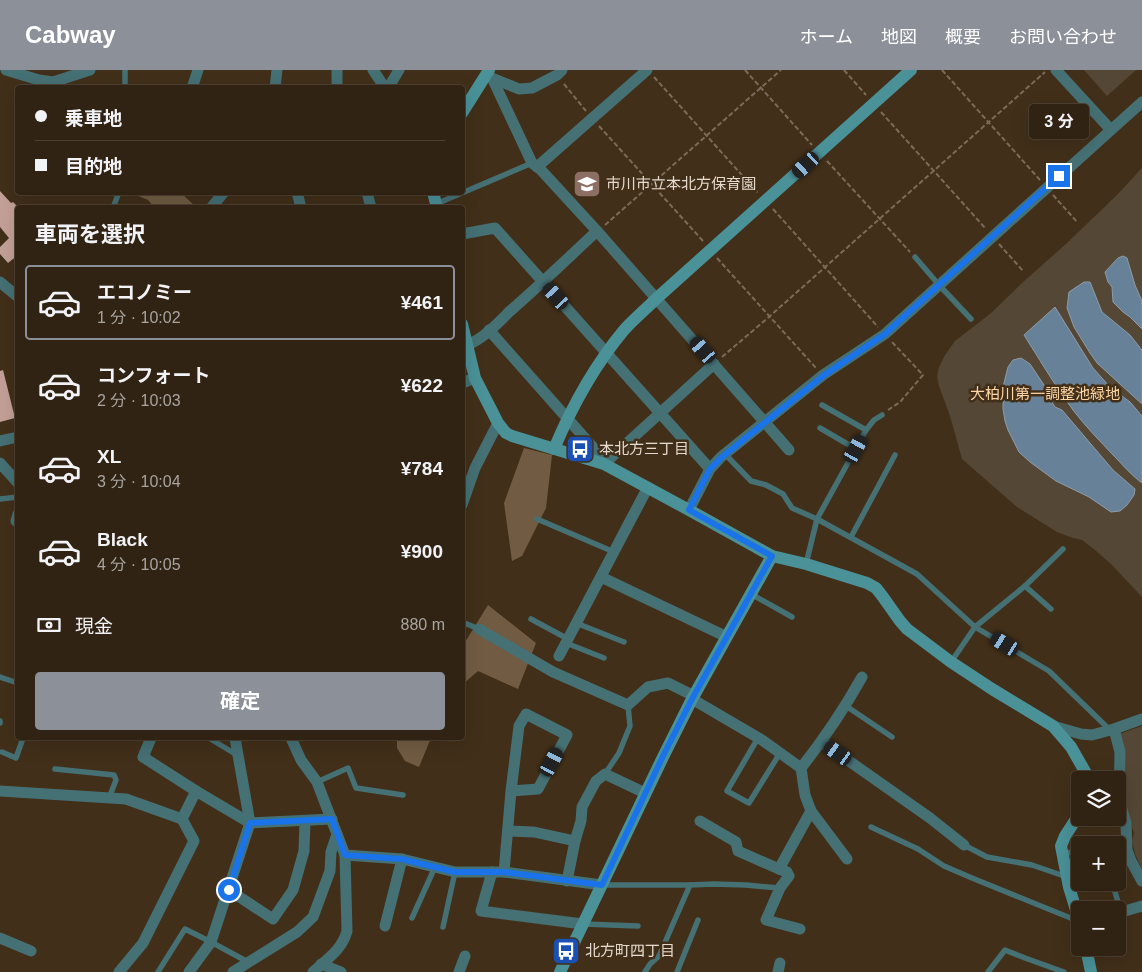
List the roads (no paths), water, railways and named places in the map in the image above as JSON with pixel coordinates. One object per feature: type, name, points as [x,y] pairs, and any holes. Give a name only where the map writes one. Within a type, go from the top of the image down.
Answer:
[{"type":"street","points":[[6,70],[53,85],[90,70]]},
{"type":"street","points":[[193,85],[198,70]]},
{"type":"street","points":[[275,85],[277,70]]},
{"type":"street","points":[[337,70],[337,85]]},
{"type":"street","points":[[373,70],[384,85]]},
{"type":"street","points":[[390,85],[399,70]]},
{"type":"street","points":[[554,448],[567,418],[586,383],[606,352],[625,329],[657,298],[912,70]]},
{"type":"street","points":[[1056,70],[1111,130]]},
{"type":"street","points":[[490,74],[519,90],[532,88],[560,72]]},
{"type":"street","points":[[465,109],[490,74]]},
{"type":"street","points":[[490,74],[534,165],[657,298],[789,450]]},
{"type":"street","points":[[534,165],[651,74]]},
{"type":"street","points":[[689,510],[710,469],[725,454],[823,376],[885,334],[1142,102]]},
{"type":"street","points":[[213,205],[222,195]]},
{"type":"street","points":[[465,233],[495,228],[710,469]]},
{"type":"street","points":[[467,345],[473,343],[489,330],[597,231]]},
{"type":"street","points":[[0,282],[15,295]]},
{"type":"street","points":[[489,330],[605,463]]},
{"type":"street","points":[[465,337],[475,378],[498,423],[512,436],[605,463],[772,556],[806,564],[867,583],[876,588],[900,622],[908,629],[951,662],[1053,726],[1092,735],[1142,719]]},
{"type":"street","points":[[605,463],[714,364]]},
{"type":"street","points":[[465,382],[475,378]]},
{"type":"street","points":[[465,496],[475,468],[498,423]]},
{"type":"street","points":[[0,441],[15,438]]},
{"type":"street","points":[[0,462],[15,480]]},
{"type":"street","points":[[559,656],[648,488]]},
{"type":"street","points":[[560,972],[693,697],[772,556]]},
{"type":"street","points":[[601,577],[727,637]]},
{"type":"street","points":[[480,629],[553,672],[628,705],[648,687],[668,683],[758,738],[801,768]]},
{"type":"street","points":[[847,858],[810,811],[805,796],[801,768],[822,742],[846,706],[862,676]]},
{"type":"street","points":[[504,872],[511,792],[519,726],[526,714],[567,735],[538,789],[511,792]]},
{"type":"street","points":[[1053,726],[1071,747],[1084,771]]},
{"type":"street","points":[[1112,730],[1120,752],[1119,799],[1126,823],[1127,850],[1142,881]]},
{"type":"street","points":[[150,740],[143,757],[250,823],[332,819]]},
{"type":"street","points":[[189,972],[211,942],[250,823],[235,740]]},
{"type":"street","points":[[292,740],[301,760],[317,782],[345,855],[347,931],[340,948],[317,968]]},
{"type":"street","points":[[822,742],[930,818],[964,845]]},
{"type":"street","points":[[567,880],[575,841],[582,821],[582,807],[596,781],[605,774],[646,793]]},
{"type":"street","points":[[0,791],[126,799],[182,819],[194,841],[192,847],[143,943],[119,972]]},
{"type":"street","points":[[182,819],[196,791]]},
{"type":"street","points":[[778,868],[810,811]]},
{"type":"street","points":[[229,890],[273,919],[294,890],[304,850],[305,821]]},
{"type":"street","points":[[700,821],[736,842],[738,851],[787,872],[789,876],[780,888],[766,920],[800,929]]},
{"type":"street","points":[[1072,826],[1061,846],[1074,901]]},
{"type":"street","points":[[508,831],[534,832],[575,841]]},
{"type":"street","points":[[233,972],[297,932],[313,916],[330,871],[331,852],[337,834]]},
{"type":"street","points":[[345,855],[402,859],[455,872],[504,872],[602,885]]},
{"type":"street","points":[[385,926],[402,859]]},
{"type":"street","points":[[492,872],[481,911],[583,924]]},
{"type":"street","points":[[1126,910],[1142,906]]},
{"type":"street","points":[[0,938],[31,951]]},
{"type":"street","points":[[459,972],[465,956]]},
{"type":"street","points":[[1087,956],[1090,972]]},
{"type":"street","points":[[317,968],[341,972]]},
{"type":"lane","points":[[125,70],[125,85]]},
{"type":"lane","points":[[465,190],[534,165]]},
{"type":"lane","points":[[435,201],[452,195]]},
{"type":"lane","points":[[915,258],[971,319]]},
{"type":"lane","points":[[822,405],[866,430]]},
{"type":"lane","points":[[806,564],[817,519],[866,430],[874,420],[882,415]]},
{"type":"lane","points":[[820,428],[856,449]]},
{"type":"lane","points":[[725,454],[751,481],[766,485],[783,494],[792,508],[817,519],[917,574],[975,627],[1048,670],[1112,730]]},
{"type":"lane","points":[[851,537],[895,454]]},
{"type":"lane","points":[[0,499],[15,497]]},
{"type":"lane","points":[[537,519],[614,552]]},
{"type":"lane","points":[[951,662],[975,627],[1025,586],[1063,549]]},
{"type":"lane","points":[[1025,586],[1051,609]]},
{"type":"lane","points":[[751,594],[792,617]]},
{"type":"lane","points":[[531,619],[567,641],[604,658]]},
{"type":"lane","points":[[465,623],[480,629]]},
{"type":"lane","points":[[576,623],[624,642]]},
{"type":"lane","points":[[0,677],[15,682]]},
{"type":"lane","points":[[605,774],[619,753],[630,726],[628,705]]},
{"type":"lane","points":[[846,706],[892,737]]},
{"type":"lane","points":[[758,738],[727,791],[749,803],[780,754]]},
{"type":"lane","points":[[2,752],[16,758],[22,740]]},
{"type":"lane","points":[[212,740],[239,756]]},
{"type":"lane","points":[[317,782],[348,768],[356,788],[403,795]]},
{"type":"lane","points":[[55,770],[114,775],[116,780],[109,798]]},
{"type":"lane","points":[[871,827],[918,849],[944,866],[1071,918]]},
{"type":"lane","points":[[964,845],[987,857],[1032,866],[1068,882]]},
{"type":"lane","points":[[1062,855],[1071,852]]},
{"type":"lane","points":[[412,918],[435,867]]},
{"type":"lane","points":[[443,927],[455,872]]},
{"type":"lane","points":[[602,885],[713,884],[780,888]]},
{"type":"lane","points":[[645,972],[650,964],[659,956],[690,885]]},
{"type":"lane","points":[[677,972],[698,920]]},
{"type":"lane","points":[[583,924],[638,926]]},
{"type":"lane","points":[[158,972],[185,929],[248,962]]},
{"type":"lane","points":[[988,972],[1006,950],[1064,972]]},
{"type":"water","points":[[1123,256],[1127,258],[1142,301],[1142,329],[1113,302],[1112,287],[1108,282],[1105,272],[1118,258]]},
{"type":"water","points":[[1084,282],[1090,282],[1102,312],[1130,335],[1142,350],[1142,404],[1097,363],[1074,327],[1067,308],[1069,292]]},
{"type":"water","points":[[1055,307],[1093,368],[1110,387],[1130,402],[1142,416],[1142,483],[1127,470],[1078,416],[1060,392],[1024,335]]},
{"type":"water","points":[[1021,358],[1030,364],[1048,391],[1055,407],[1062,410],[1113,470],[1135,489],[1134,495],[1120,511],[1111,512],[1089,497],[1056,481],[1019,452],[1005,421],[1003,387],[1008,367],[1013,360]]},
{"type":"place","name":"市川市立本北方保育園","points":[[587,184]]},
{"type":"place","name":"本北方三丁目","points":[[580,449]]},
{"type":"place","name":"北方町四丁目","points":[[566,951]]},
{"type":"park label","name":"大柏川第一調整池緑地","points":[[1045,394]]}]
